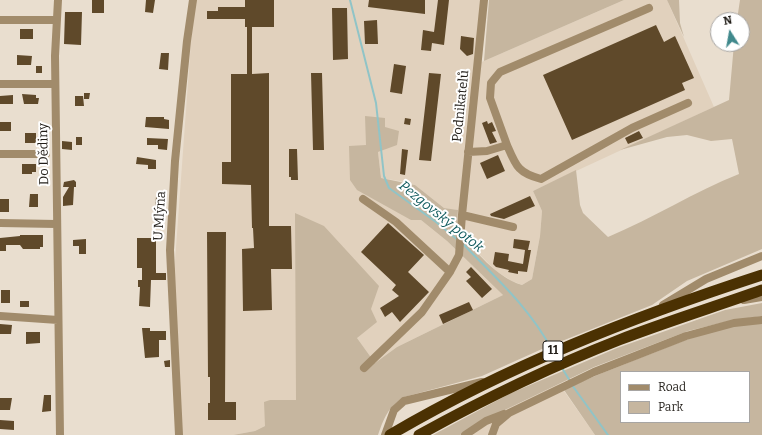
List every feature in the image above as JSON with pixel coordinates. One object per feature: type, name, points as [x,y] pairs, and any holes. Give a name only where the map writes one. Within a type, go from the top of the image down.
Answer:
[{"type":"highway","name":"11","points":[[390,435],[429,412],[493,379],[554,351],[651,312],[762,274]]},
{"type":"highway","name":"11","points":[[419,435],[502,392],[566,362],[619,340],[762,290]]},
{"type":"street","name":"Do Dědiny","points":[[58,0],[55,84],[60,435]]},
{"type":"street","name":"U Mlýna","points":[[179,435],[170,250],[176,154],[187,41],[193,0]]},
{"type":"street","name":"Podnikatelů","points":[[364,368],[422,312],[450,272],[459,255],[484,0]]},
{"type":"street","points":[[649,8],[500,72],[491,84],[490,98],[516,167],[528,176],[541,179],[632,128],[688,103]]},
{"type":"street","points":[[0,20],[57,20]]},
{"type":"street","points":[[0,84],[55,84]]},
{"type":"street","points":[[468,152],[487,151],[508,145]]},
{"type":"street","name":"Do Dědiny","points":[[0,154],[46,154]]},
{"type":"street","points":[[362,199],[396,222],[450,272]]},
{"type":"street","points":[[462,215],[513,227]]},
{"type":"street","points":[[0,223],[56,224]]},
{"type":"street","points":[[651,312],[706,279],[762,256]]},
{"type":"street","points":[[726,303],[762,297]]},
{"type":"street","points":[[0,316],[58,320]]},
{"type":"street","points":[[465,435],[496,416],[508,413],[594,372],[686,336],[734,323],[762,320]]},
{"type":"street","points":[[385,435],[394,410],[404,401],[493,379]]},
{"type":"street","points":[[492,435],[496,424],[508,413]]},
{"type":"shaded area","points":[[194,0],[484,0],[477,64],[624,0],[667,0],[714,107],[533,191],[542,211],[540,236],[532,279],[522,285],[512,281],[496,271],[456,231],[457,210],[444,208],[415,185],[381,178],[378,152],[385,149],[366,146],[349,146],[411,220],[421,220],[447,241],[503,295],[397,347],[375,363],[357,338],[296,213],[296,400],[270,400],[265,426],[255,431],[233,435],[181,435],[174,275]]},
{"type":"shaded area","points":[[559,384],[595,435],[460,435],[484,420]]},
{"type":"green space","points":[[489,0],[624,0],[484,61]]},
{"type":"green space","points":[[667,0],[679,0],[680,23],[684,37]]},
{"type":"green space","points":[[740,0],[762,0],[762,249],[687,281],[652,305],[542,349],[482,376],[404,397],[387,413],[378,435],[233,435],[255,431],[265,426],[264,402],[270,400],[296,400],[295,213],[324,226],[379,286],[371,309],[377,322],[357,338],[375,363],[397,347],[503,295],[447,241],[421,220],[411,220],[357,190],[350,180],[349,146],[366,145],[365,116],[385,118],[385,127],[399,131],[397,145],[378,152],[381,178],[415,185],[444,208],[458,210],[456,231],[494,269],[503,276],[522,285],[532,279],[540,236],[542,211],[533,191],[576,170],[580,205],[583,213],[608,237],[739,174],[732,139],[711,141],[687,135],[667,137],[620,150],[729,100],[733,52],[750,52],[750,12],[738,12]]},
{"type":"green space","points":[[762,303],[762,316],[729,321],[688,331],[594,367],[484,420],[460,435],[433,435],[509,394],[617,348],[725,310]]},
{"type":"green space","points":[[762,324],[762,435],[595,435],[564,390],[594,376],[687,339],[733,326]]},
{"type":"building","points":[[92,0],[104,0],[104,13],[92,13]]},
{"type":"building","points":[[146,0],[155,0],[153,13],[145,12]]},
{"type":"building","points":[[245,0],[274,0],[274,27],[252,27],[252,74],[269,73],[269,226],[291,226],[292,269],[271,269],[272,310],[243,311],[242,249],[254,248],[251,185],[222,184],[222,162],[231,162],[231,74],[247,74],[247,27],[245,27],[245,19],[207,19],[207,11],[218,11],[218,7],[245,7]]},
{"type":"building","points":[[369,0],[425,0],[425,14],[368,7]]},
{"type":"building","points":[[438,0],[449,0],[444,45],[432,43],[431,51],[421,50],[423,30],[434,32]]},
{"type":"building","points":[[332,8],[347,8],[348,59],[333,60]]},
{"type":"building","points":[[65,12],[82,12],[81,45],[64,44]]},
{"type":"building","points":[[377,20],[378,44],[365,44],[364,21]]},
{"type":"building","points":[[656,25],[664,42],[675,36],[694,78],[682,83],[685,90],[572,140],[543,75]]},
{"type":"building","points":[[20,29],[33,29],[33,39],[20,39]]},
{"type":"building","points":[[461,36],[474,38],[473,54],[467,56],[460,49]]},
{"type":"building","points":[[161,53],[169,53],[168,70],[159,69]]},
{"type":"building","points":[[17,55],[32,56],[31,65],[17,65]]},
{"type":"building","points":[[394,64],[406,66],[402,94],[390,92]]},
{"type":"building","points":[[36,66],[42,66],[42,73],[36,73]]},
{"type":"building","points":[[311,73],[322,73],[324,150],[313,150]]},
{"type":"building","points":[[429,73],[441,74],[431,161],[419,160]]},
{"type":"building","points":[[84,93],[90,93],[89,99],[84,99]]},
{"type":"building","points":[[22,94],[36,95],[36,98],[39,98],[38,104],[24,104]]},
{"type":"building","points":[[13,95],[13,104],[0,104],[0,96]]},
{"type":"building","points":[[75,96],[83,96],[84,106],[75,106]]},
{"type":"building","points":[[146,117],[164,117],[164,119],[169,120],[169,129],[145,127]]},
{"type":"building","points":[[405,118],[411,119],[410,125],[404,124]]},
{"type":"building","points":[[487,121],[488,124],[492,122],[496,131],[492,132],[497,142],[490,144],[482,123]]},
{"type":"building","points":[[0,122],[11,122],[11,131],[0,131]]},
{"type":"building","points":[[639,131],[643,138],[628,144],[625,138]]},
{"type":"building","points":[[25,133],[36,133],[36,143],[25,143]]},
{"type":"building","points":[[76,137],[82,137],[82,145],[76,145]]},
{"type":"building","points":[[147,138],[168,139],[167,150],[158,149],[158,145],[147,145]]},
{"type":"building","points":[[62,141],[72,142],[72,150],[62,149]]},
{"type":"building","points":[[289,149],[297,149],[298,180],[291,180],[291,177],[289,177]]},
{"type":"building","points":[[402,149],[408,150],[405,175],[400,174]]},
{"type":"building","points":[[498,155],[505,171],[487,179],[480,163]]},
{"type":"building","points":[[137,157],[156,160],[156,169],[148,169],[148,165],[136,164]]},
{"type":"building","points":[[22,164],[36,164],[36,172],[32,172],[32,174],[22,174]]},
{"type":"building","points":[[74,180],[76,182],[76,187],[74,187],[73,205],[63,206],[63,197],[69,187],[63,187],[64,182]]},
{"type":"building","points":[[30,194],[38,194],[38,207],[29,207]]},
{"type":"building","points":[[530,196],[535,206],[504,219],[491,216],[490,214]]},
{"type":"building","points":[[156,197],[162,197],[162,199],[165,199],[164,209],[155,209]]},
{"type":"building","points":[[0,199],[9,199],[9,212],[0,212]]},
{"type":"building","points":[[388,223],[424,255],[408,272],[429,292],[400,322],[392,312],[385,317],[380,308],[399,296],[392,290],[396,285],[361,252]]},
{"type":"building","points":[[207,232],[226,232],[225,402],[236,402],[236,420],[208,420],[208,403],[210,403],[210,377],[208,377]]},
{"type":"building","points":[[20,235],[43,235],[43,247],[40,247],[40,249],[23,249],[20,245],[6,245],[6,251],[0,251],[0,238]]},
{"type":"building","points":[[137,238],[156,238],[156,273],[166,273],[166,280],[151,280],[150,307],[139,306],[140,287],[138,287],[138,280],[142,280],[142,268],[137,268]]},
{"type":"building","points":[[86,239],[86,254],[79,254],[79,246],[73,246],[73,240]]},
{"type":"building","points":[[514,239],[530,241],[528,250],[531,250],[527,272],[518,271],[518,274],[508,272],[509,270],[496,267],[493,264],[495,252],[509,254],[508,261],[523,264],[525,250],[513,248]]},
{"type":"building","points":[[471,267],[492,289],[482,298],[466,281],[471,277],[466,272]]},
{"type":"building","points":[[1,290],[10,290],[10,303],[1,303]]},
{"type":"building","points":[[20,301],[29,301],[29,307],[20,307]]},
{"type":"building","points":[[469,302],[473,310],[443,324],[439,315]]},
{"type":"building","points":[[0,324],[12,325],[11,334],[0,334]]},
{"type":"building","points":[[142,328],[150,328],[150,331],[166,331],[166,340],[159,340],[159,357],[145,358]]},
{"type":"building","points":[[26,332],[40,332],[40,343],[26,344]]},
{"type":"building","points":[[170,360],[170,367],[165,367],[164,361]]},
{"type":"building","points":[[44,395],[51,395],[51,411],[42,412]]},
{"type":"building","points":[[0,398],[12,398],[10,410],[0,410]]},
{"type":"building","points":[[0,420],[14,421],[14,430],[0,429]]},
{"type":"waterway","name":"Pezgovský potok","points":[[350,0],[376,103],[384,176],[389,188],[458,240]]},
{"type":"waterway","name":"Pezgovský potok","points":[[463,244],[523,307],[552,350]]},
{"type":"waterway","name":"Pezgovský potok","points":[[562,368],[570,381]]},
{"type":"waterway","name":"Pezgovský potok","points":[[572,385],[608,435]]}]
